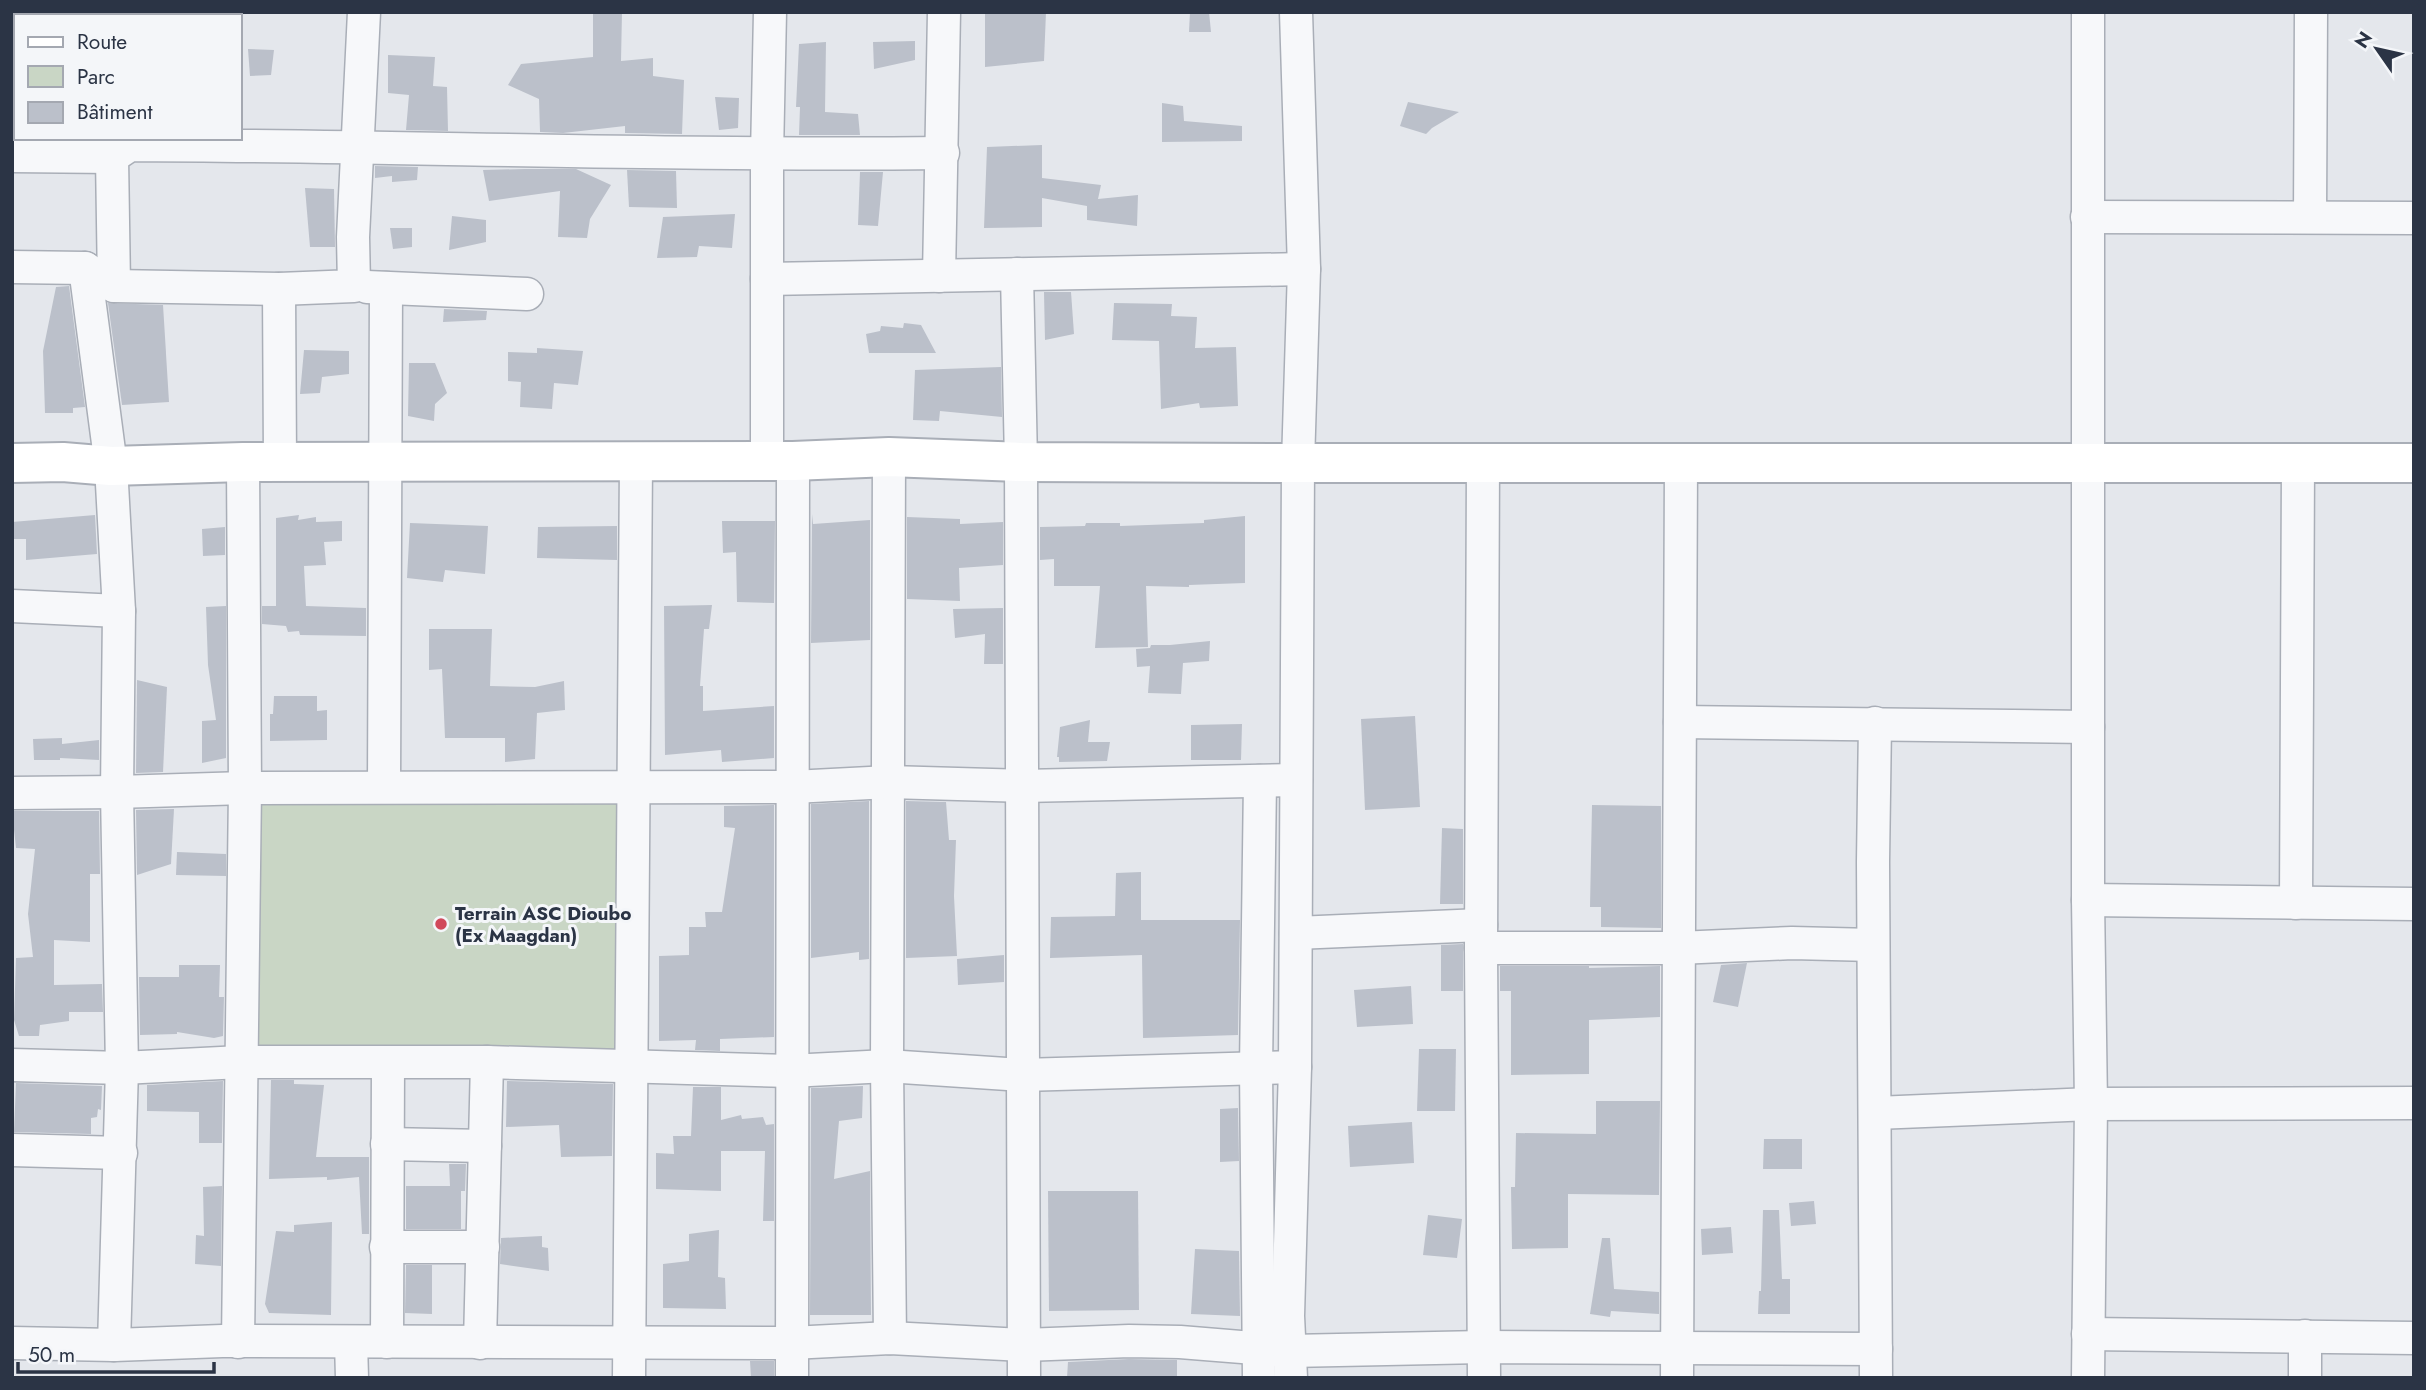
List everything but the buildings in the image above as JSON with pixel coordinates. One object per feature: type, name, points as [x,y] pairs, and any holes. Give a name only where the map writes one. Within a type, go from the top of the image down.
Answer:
[{"type":"main road","points":[[12,463],[63,462],[111,466],[262,462],[780,461],[889,457],[1021,462],[2414,463]]},
{"type":"street","points":[[355,286],[353,237],[364,12]]},
{"type":"street","points":[[770,12],[766,279],[780,461],[793,787],[790,1071],[792,1378]]},
{"type":"street","points":[[939,276],[944,12]]},
{"type":"street","points":[[1290,1364],[1288,1316],[1295,1067],[1298,463],[1304,270],[1296,12]]},
{"type":"street","points":[[2088,12],[2088,900],[2091,1104],[2088,1378]]},
{"type":"street","points":[[2310,217],[2311,12]]},
{"type":"street","points":[[12,156],[124,147],[358,146],[767,155],[943,153]]},
{"type":"street","points":[[114,286],[124,147]]},
{"type":"street","points":[[2087,217],[2414,218]]},
{"type":"street","points":[[12,267],[85,268],[114,286],[279,289],[355,286],[527,294]]},
{"type":"street","points":[[85,268],[111,466],[119,611],[117,792],[122,1068],[114,1345]]},
{"type":"street","points":[[766,279],[1304,270]]},
{"type":"street","points":[[1017,274],[1021,462],[1024,1378]]},
{"type":"street","points":[[384,787],[386,288]]},
{"type":"street","points":[[238,1342],[245,788],[262,462],[279,289]]},
{"type":"street","points":[[889,457],[887,1066],[890,1338]]},
{"type":"street","points":[[1483,461],[1481,936],[1484,1362]]},
{"type":"street","points":[[629,1378],[636,462]]},
{"type":"street","points":[[1677,1363],[1681,463]]},
{"type":"street","points":[[2297,903],[2298,464]]},
{"type":"street","points":[[12,606],[119,611]]},
{"type":"street","points":[[1680,722],[2088,727]]},
{"type":"street","points":[[12,1343],[791,1343],[890,1338],[1024,1345],[1141,1341],[1259,1363],[1290,1364],[1876,1363],[1873,944],[1875,723]]},
{"type":"street","points":[[12,793],[245,788],[793,787],[889,782],[1023,786],[1296,780]]},
{"type":"street","points":[[1259,1363],[1256,1068],[1260,781]]},
{"type":"street","points":[[2088,900],[2414,904]]},
{"type":"street","points":[[1296,933],[1481,936],[1678,948],[1792,943],[1873,944]]},
{"type":"street","points":[[12,1065],[122,1068],[241,1062],[487,1062],[790,1071],[887,1066],[1022,1075],[1295,1067]]},
{"type":"street","points":[[480,1343],[487,1062]]},
{"type":"street","points":[[387,1342],[388,1063]]},
{"type":"street","points":[[1876,1112],[2091,1104],[2414,1104]]},
{"type":"street","points":[[387,1144],[485,1146]]},
{"type":"street","points":[[12,1150],[121,1153]]},
{"type":"street","points":[[386,1247],[483,1247]]},
{"type":"street","points":[[2088,1335],[2414,1338]]},
{"type":"street","points":[[2305,1336],[2305,1378]]},
{"type":"street","points":[[351,1342],[352,1378]]},
{"type":"green space","name":"Terrain ASC Dioubo (Ex Maagdan)","points":[[255,796],[628,796],[627,1052],[254,1052]]},
{"type":"place","name":"Terrain ASC Dioubo (Ex Maagdan)","points":[[441,924]]}]
